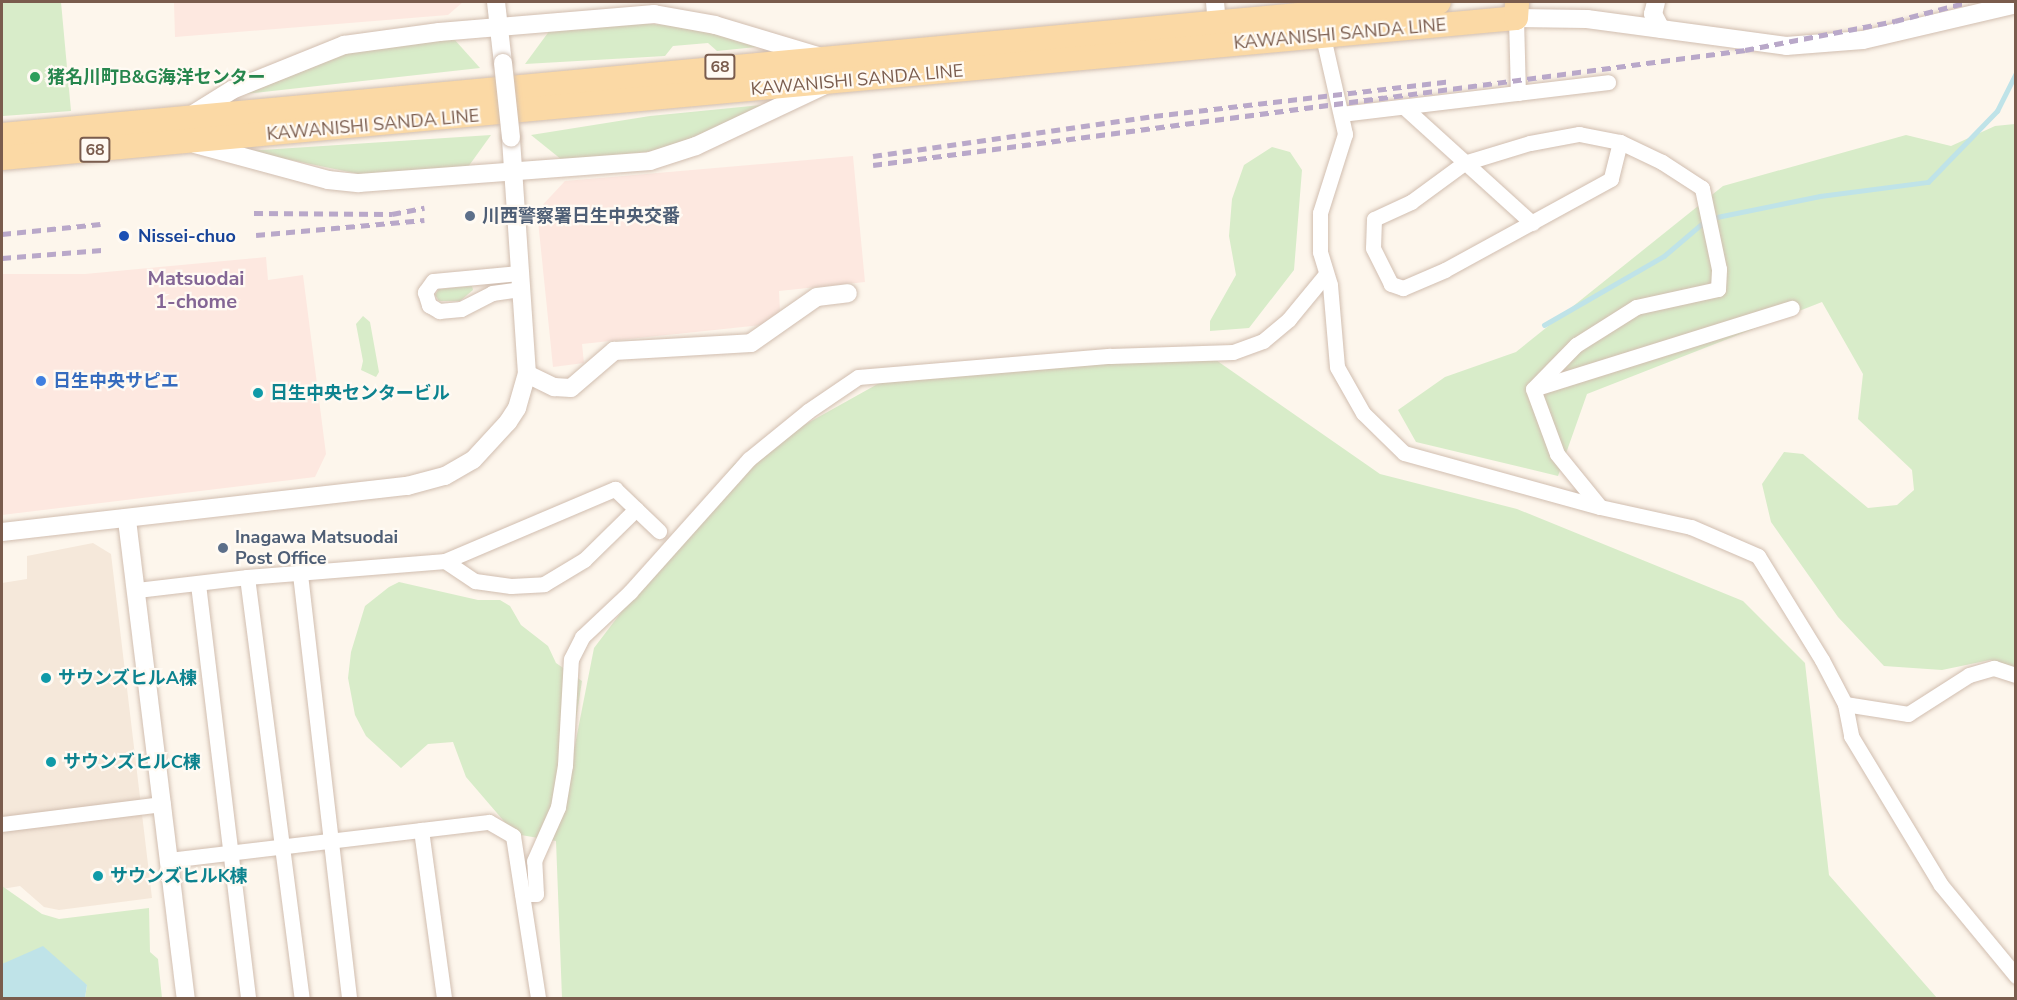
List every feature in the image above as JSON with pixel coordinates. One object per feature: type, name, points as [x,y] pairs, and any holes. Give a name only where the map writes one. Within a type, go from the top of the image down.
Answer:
[{"type":"main road","name":"KAWANISHI SANDA LINE","points":[[2,158],[1219,46],[1439,2]]},
{"type":"main road","name":"KAWANISHI SANDA LINE","points":[[2,135],[820,57],[1216,12],[1321,24],[1516,10]]},
{"type":"street","points":[[2,532],[127,520],[395,487],[445,476],[473,460],[508,422],[520,400],[527,374],[510,138],[496,2]]},
{"type":"street","points":[[1656,2],[1653,14],[1661,29]]},
{"type":"street","points":[[1518,93],[1516,10],[1661,29],[1752,45],[1809,46],[1889,35],[2016,4]]},
{"type":"street","points":[[1216,12],[1219,46]]},
{"type":"street","points":[[187,118],[232,90],[344,45],[499,27],[654,14],[715,25],[820,57]]},
{"type":"street","points":[[1321,24],[1345,134],[1320,213],[1320,252],[1326,274],[1337,367],[1363,412],[1404,453],[1600,507],[1691,527],[1758,556],[1845,704],[1851,735],[1941,885],[2016,976]]},
{"type":"street","points":[[189,142],[328,180],[359,183],[666,157],[752,122],[830,82]]},
{"type":"street","points":[[1341,114],[1608,82]]},
{"type":"street","points":[[1404,107],[1532,223]]},
{"type":"street","points":[[1533,389],[1576,345],[1635,307],[1718,290],[1719,268],[1702,188],[1662,162],[1620,142],[1579,134],[1530,142],[1464,163],[1411,202],[1374,219],[1373,248],[1391,284],[1403,288],[1445,270],[1611,179],[1620,142]]},
{"type":"street","points":[[522,894],[536,894],[534,861],[558,807],[565,765],[571,658],[582,636],[630,592],[748,459],[808,411],[858,377],[1110,356],[1233,352],[1272,334],[1326,274]]},
{"type":"street","points":[[433,281],[519,281],[461,309],[439,310],[429,305],[425,292],[433,281]]},
{"type":"street","points":[[527,374],[554,387],[571,388],[614,351],[751,343],[818,297],[848,293]]},
{"type":"street","points":[[1533,389],[1792,308]]},
{"type":"street","points":[[1533,389],[1557,454],[1600,507]]},
{"type":"street","points":[[137,590],[247,577],[445,561],[615,489],[659,531]]},
{"type":"street","points":[[445,561],[475,581],[511,586],[544,584],[584,560],[636,509]]},
{"type":"street","points":[[127,520],[186,999]]},
{"type":"street","points":[[300,574],[349,999]]},
{"type":"street","points":[[247,577],[302,999]]},
{"type":"street","points":[[198,584],[248,999]]},
{"type":"street","points":[[1845,704],[1908,714],[1970,675],[1994,668],[2016,675]]},
{"type":"street","points":[[2,824],[163,804]]},
{"type":"street","points":[[169,860],[489,822],[513,836],[538,999]]},
{"type":"street","points":[[421,830],[444,999]]},
{"type":"shaded area","points":[[174,2],[463,2],[448,15],[175,37]]},
{"type":"shaded area","points":[[853,156],[865,282],[779,291],[780,311],[771,324],[582,344],[584,363],[553,367],[537,211],[565,181]]},
{"type":"shaded area","points":[[266,257],[268,280],[303,275],[326,454],[315,477],[2,515],[2,274],[85,274]]},
{"type":"shaded area","points":[[93,543],[111,554],[152,898],[59,910],[44,907],[20,886],[2,889],[2,583],[27,579],[27,556]]},
{"type":"green space","name":"猪名川町B&G海洋センター","points":[[2,2],[61,2],[71,111],[3,116]]},
{"type":"green space","points":[[638,23],[679,26],[766,46],[717,51],[708,43],[673,46],[665,56],[525,64],[550,30]]},
{"type":"green space","points":[[454,39],[480,68],[245,94],[356,50]]},
{"type":"green space","points":[[772,104],[670,147],[646,152],[562,160],[531,135],[650,116]]},
{"type":"green space","points":[[2015,124],[2015,667],[1990,660],[1942,670],[1884,666],[1838,617],[1771,522],[1762,484],[1784,452],[1803,454],[1868,508],[1897,505],[1914,490],[1912,470],[1858,419],[1863,374],[1822,302],[1587,394],[1558,476],[1416,442],[1398,410],[1445,377],[1516,352],[1723,186],[1906,135],[1951,146],[1995,126]]},
{"type":"green space","points":[[491,135],[468,167],[364,175],[247,151]]},
{"type":"green space","points":[[1272,147],[1290,152],[1302,170],[1294,270],[1249,328],[1210,331],[1210,321],[1236,275],[1229,236],[1232,199],[1244,165]]},
{"type":"green space","points":[[472,286],[473,290],[460,301],[439,301],[435,295],[439,289]]},
{"type":"green space","points":[[363,316],[370,322],[379,372],[376,377],[361,370],[363,361],[356,324]]},
{"type":"green space","points":[[1203,351],[1380,474],[1517,509],[1743,601],[1805,663],[1829,875],[1937,998],[562,998],[556,841],[515,834],[466,777],[453,742],[428,744],[401,768],[366,736],[355,715],[348,678],[351,652],[365,606],[399,582],[478,600],[500,600],[510,606],[521,625],[548,646],[556,663],[582,681],[561,816],[594,648],[734,464],[892,376]]},
{"type":"green space","points":[[2,886],[42,914],[59,919],[149,908],[150,952],[158,959],[162,998],[85,998],[87,985],[3,964],[2,967]]},
{"type":"water","points":[[43,946],[87,985],[85,998],[2,998],[2,964]]},
{"type":"waterway","points":[[1712,218],[1820,196],[1928,182],[1997,111],[2016,73]]},
{"type":"waterway","points":[[1544,325],[1664,256],[1705,221]]},
{"type":"railway","points":[[873,165],[1745,50],[1895,21],[1968,2]]},
{"type":"railway","points":[[873,156],[1154,116],[1450,81]]},
{"type":"railway","points":[[254,213],[392,214],[424,208]]},
{"type":"railway","points":[[256,235],[424,220]]},
{"type":"railway","points":[[2,234],[100,224]]},
{"type":"railway","points":[[2,258],[102,250]]},
{"type":"place","name":"猪名川町B&G海洋センター","points":[[35,77]]},
{"type":"place","name":"川西警察署日生中央交番","points":[[470,216]]},
{"type":"place","name":"Nissei-chuo","points":[[124,236]]},
{"type":"place","name":"日生中央サピエ","points":[[41,381]]},
{"type":"place","name":"日生中央センタービル","points":[[258,393]]},
{"type":"place","name":"Inagawa Matsuodai Post Office","points":[[223,548]]},
{"type":"place","name":"サウンズヒルA棟","points":[[46,678]]},
{"type":"place","name":"サウンズヒルC棟","points":[[51,762]]},
{"type":"place","name":"サウンズヒルK棟","points":[[98,876]]},
{"type":"district","name":"Matsuodai 1-chome","points":[[196,290]]}]
